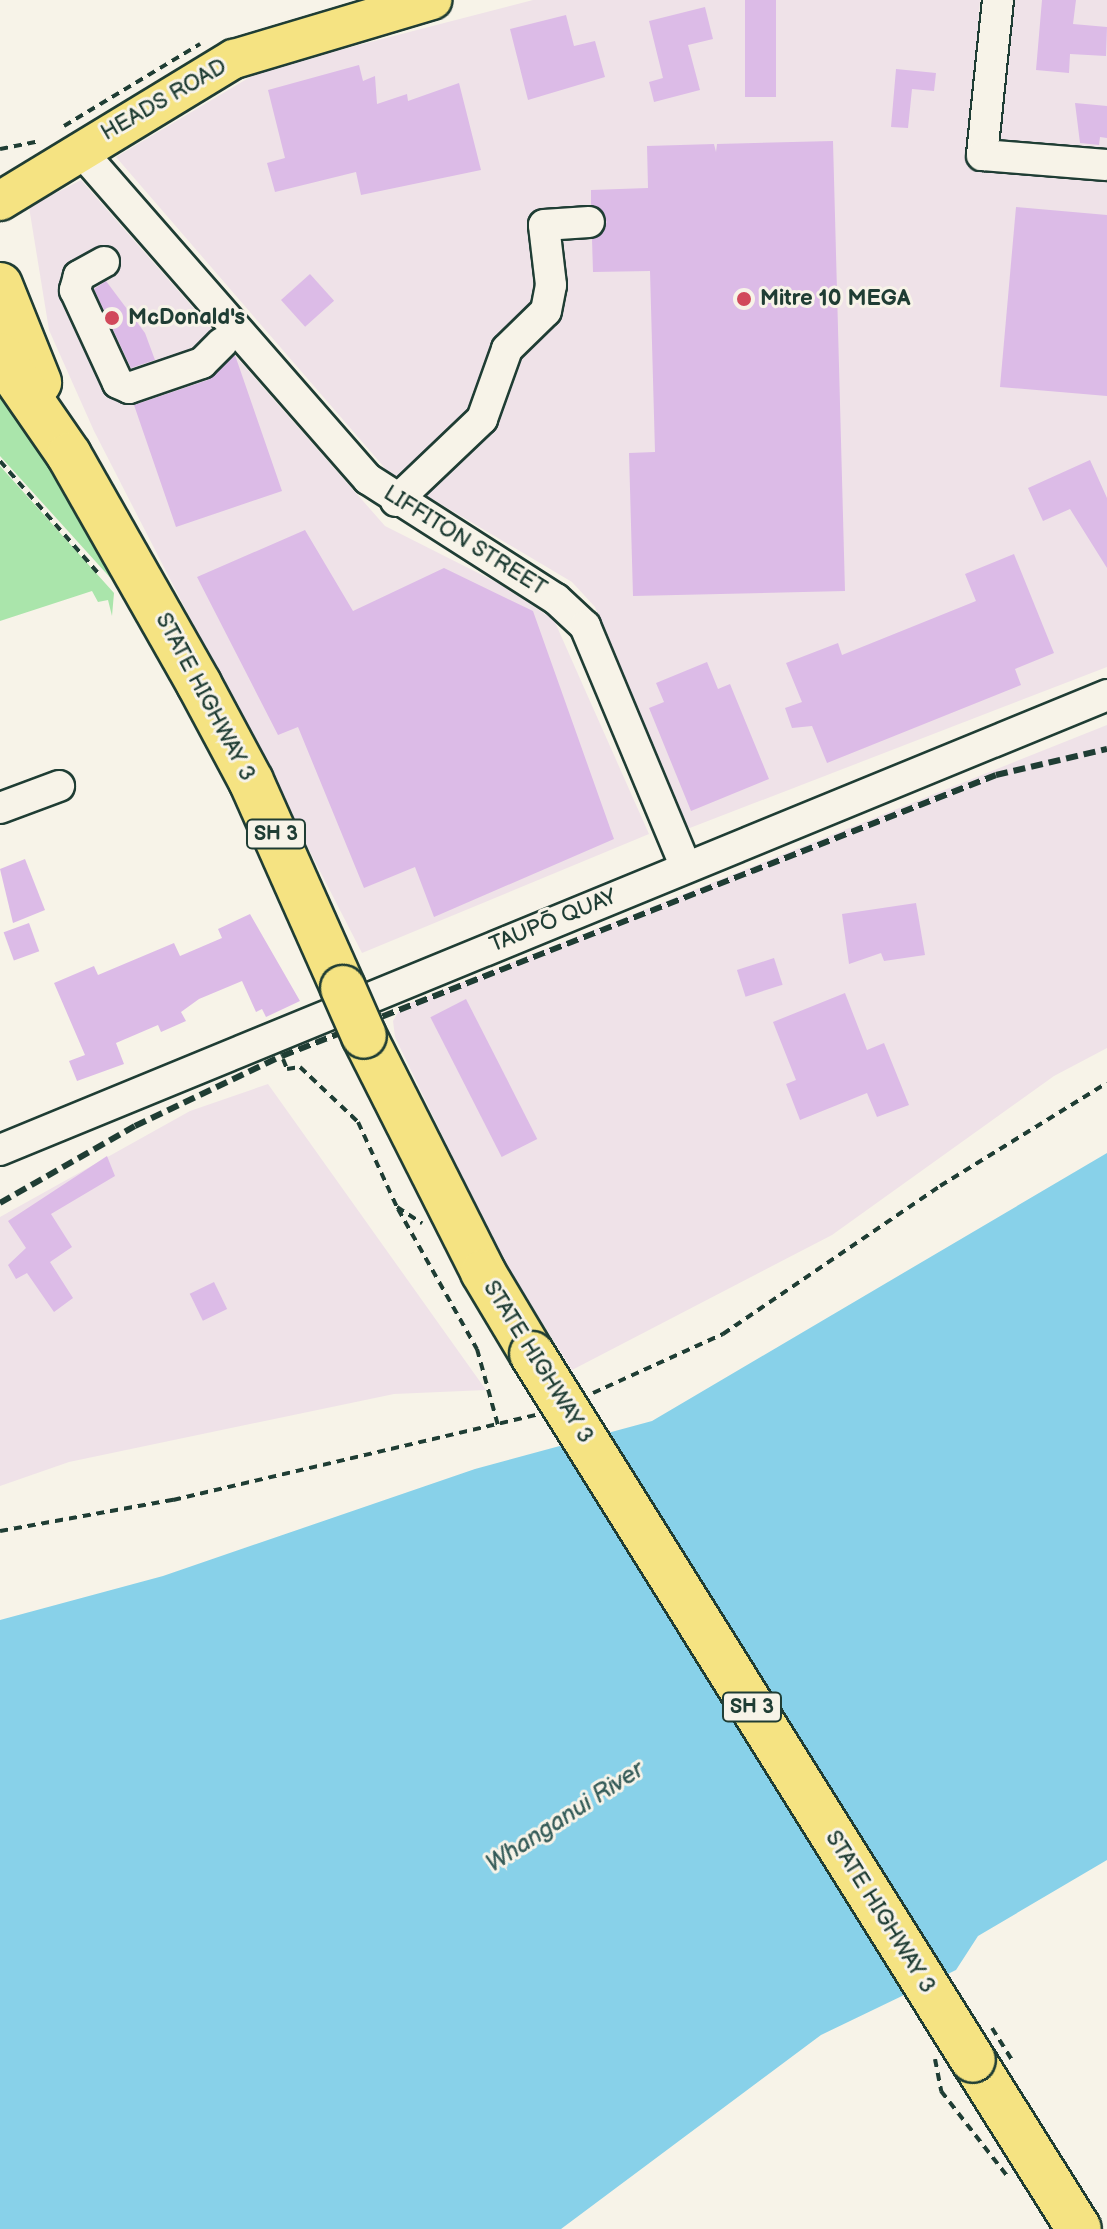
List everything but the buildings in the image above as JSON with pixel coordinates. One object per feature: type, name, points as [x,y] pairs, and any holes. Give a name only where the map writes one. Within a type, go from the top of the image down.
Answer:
[{"type":"highway","name":"STATE HIGHWAY 3","points":[[0,285],[69,455]]},
{"type":"highway","name":"STATE HIGHWAY 3","points":[[0,355],[69,455],[251,781],[364,1036],[483,1272],[1079,2229]]},
{"type":"main road","name":"HEADS ROAD","points":[[0,201],[79,149],[234,59],[432,0]]},
{"type":"street","points":[[998,0],[982,155],[1107,165]]},
{"type":"street","name":"LIFFITON STREET","points":[[79,149],[335,444],[396,501],[556,599],[585,626],[686,867]]},
{"type":"street","points":[[396,501],[482,419],[507,349],[546,311],[551,285],[544,225],[589,222]]},
{"type":"street","points":[[104,262],[79,276],[75,290],[118,383],[129,388],[202,363],[222,343]]},
{"type":"street","name":"TAUPŌ QUAY","points":[[0,1150],[273,1035],[1107,695]]},
{"type":"street","points":[[0,808],[59,786]]},
{"type":"path","points":[[273,1035],[287,1069],[300,1067],[358,1122],[397,1207],[477,1349],[498,1425]]},
{"type":"path","points":[[397,1207],[427,1229]]},
{"type":"shaded area","points":[[533,0],[980,0],[970,160],[995,167],[1014,0],[1107,0],[1107,667],[682,831],[595,607],[572,582],[390,474],[116,157],[262,70]]},
{"type":"shaded area","points":[[81,180],[385,526],[498,583],[554,620],[649,834],[362,953],[94,431],[49,330],[29,207]]},
{"type":"shaded area","points":[[1107,725],[1107,1048],[1054,1076],[832,1235],[572,1370],[498,1252],[395,1037],[393,1021],[401,1007]]},
{"type":"shaded area","points":[[268,1084],[486,1390],[394,1394],[69,1462],[0,1486],[0,1217],[190,1111]]},
{"type":"green space","points":[[0,381],[119,562],[115,583],[0,456]]},
{"type":"green space","points":[[0,466],[114,593],[112,616],[108,600],[98,602],[92,591],[0,621]]},
{"type":"water","name":"Whanganui River","points":[[1107,1153],[1107,1860],[978,1936],[956,1970],[821,2035],[561,2229],[0,2229],[0,1620],[163,1576],[475,1469],[652,1421]]},
{"type":"railway","points":[[0,1203],[135,1126],[282,1056],[996,775],[1107,749]]},
{"type":"place","name":"Mitre 10 MEGA","points":[[744,299]]},
{"type":"place","name":"McDonald's","points":[[112,318]]}]
